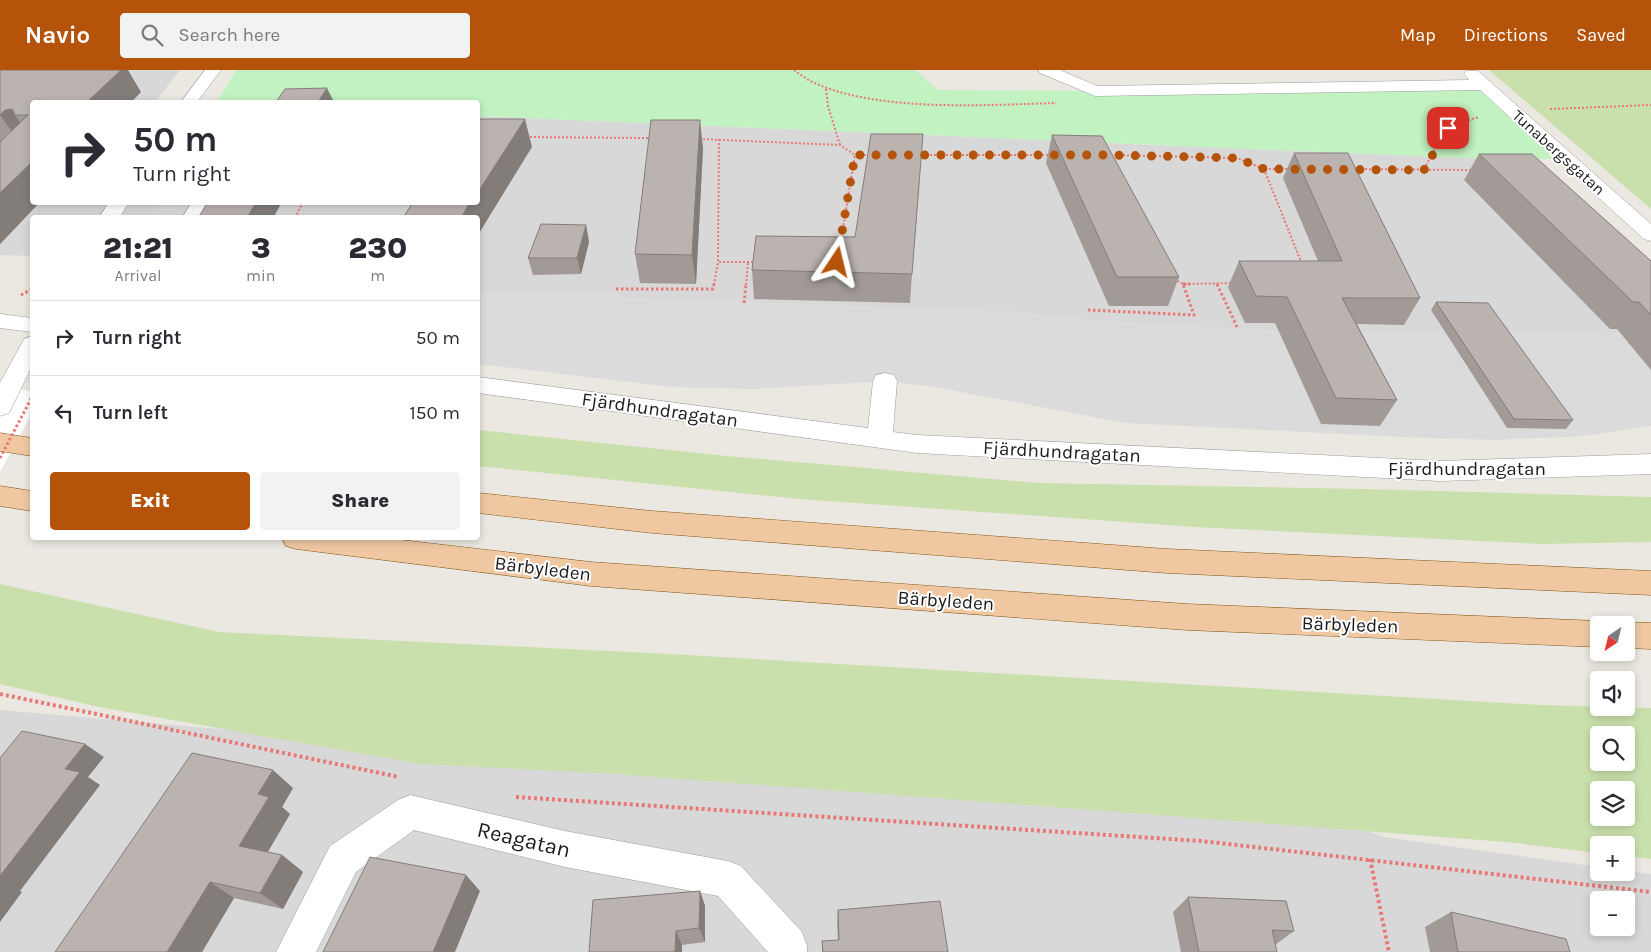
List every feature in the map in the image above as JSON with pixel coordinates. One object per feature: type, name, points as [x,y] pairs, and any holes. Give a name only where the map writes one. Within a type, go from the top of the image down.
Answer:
[{"type":"main road","points":[[0,442],[30,447]]},
{"type":"main road","points":[[0,496],[30,501]]},
{"type":"main road","points":[[480,504],[652,522],[1167,561],[1651,583]]},
{"type":"main road","name":"Bärbyleden","points":[[313,540],[620,576],[1188,617],[1590,634]]},
{"type":"main road","points":[[1635,635],[1651,636]]},
{"type":"street","points":[[190,100],[213,70]]},
{"type":"street","points":[[1046,70],[1095,91],[1485,85]]},
{"type":"street","name":"Tunabergsgatan","points":[[1468,70],[1651,235]]},
{"type":"street","points":[[0,321],[30,325]]},
{"type":"street","points":[[14,398],[30,350]]},
{"type":"street","points":[[880,439],[885,381]]},
{"type":"street","name":"Fjärdhundragatan","points":[[480,385],[917,444],[1440,471],[1651,464]]},
{"type":"street","name":"Reagatan","points":[[295,952],[344,859],[410,812],[565,849],[728,879],[788,946],[788,952]]},
{"type":"path","points":[[826,89],[828,106],[840,145]]},
{"type":"path","points":[[1542,109],[1651,105]]},
{"type":"path","points":[[1424,170],[1448,128],[1461,120],[1514,111]]},
{"type":"path","points":[[526,137],[661,138]]},
{"type":"path","points":[[690,139],[840,145],[855,155],[875,155]]},
{"type":"path","points":[[616,289],[713,289],[718,262],[719,139]]},
{"type":"path","points":[[841,243],[855,155]]},
{"type":"path","points":[[914,155],[1059,155]]},
{"type":"path","points":[[1112,164],[1108,155],[1237,158],[1264,169],[1294,169]]},
{"type":"path","points":[[1264,169],[1302,266]]},
{"type":"path","points":[[1344,170],[1474,170]]},
{"type":"path","points":[[718,262],[758,262]]},
{"type":"path","points":[[744,303],[748,262]]},
{"type":"path","points":[[1172,278],[1183,284],[1235,283]]},
{"type":"path","points":[[1088,310],[1194,315],[1183,284]]},
{"type":"path","points":[[1217,284],[1238,329]]},
{"type":"path","points":[[0,458],[14,398]]},
{"type":"path","points":[[0,694],[404,778]]},
{"type":"path","points":[[511,797],[1201,841],[1651,892]]},
{"type":"path","points":[[1370,859],[1389,952]]},
{"type":"shaded area","points":[[0,70],[180,70],[157,100],[30,100],[30,205],[480,205],[480,116],[1509,160],[1651,335],[1432,334],[1238,329],[1091,320],[1017,312],[626,298],[615,294],[480,291],[480,215],[30,215],[30,256],[0,255]]},
{"type":"shaded area","points":[[159,205],[219,205],[212,215],[151,215]]},
{"type":"shaded area","points":[[480,291],[615,294],[626,298],[1017,312],[1091,320],[1238,329],[1432,334],[1651,335],[1651,426],[1583,436],[1494,440],[1126,423],[935,387],[885,381],[754,389],[672,387],[480,364]]},
{"type":"shaded area","points":[[0,710],[418,746],[1255,786],[1383,837],[1590,866],[1590,881],[1635,881],[1635,872],[1651,874],[1651,952],[0,952]]},
{"type":"green space","points":[[236,70],[915,70],[938,90],[1095,91],[1485,85],[1566,158],[1509,160],[480,116],[480,100],[218,100]]},
{"type":"green space","points":[[1489,70],[1651,70],[1651,209]]},
{"type":"green space","points":[[480,430],[727,456],[1038,483],[1651,497],[1651,542],[1540,544],[1195,527],[799,499],[480,466]]},
{"type":"green space","points":[[0,584],[219,632],[670,654],[1590,706],[1590,716],[1635,716],[1635,708],[1651,708],[1651,859],[1635,857],[1635,836],[1590,836],[1590,852],[1506,842],[616,774],[421,764],[99,707],[0,684]]},
{"type":"pier","points":[[0,388],[30,391],[30,417],[0,472]]},
{"type":"building","points":[[0,70],[121,70],[89,100],[30,100],[30,164],[0,193],[0,142],[28,115],[15,115],[12,109],[5,110],[0,115]]},
{"type":"building","points":[[327,88],[319,100],[277,100],[285,89]]},
{"type":"building","points":[[480,119],[525,119],[480,189]]},
{"type":"building","points":[[651,120],[700,120],[692,255],[635,254]]},
{"type":"building","points":[[871,134],[923,134],[912,274],[752,270],[756,236],[855,237]]},
{"type":"building","points":[[1052,135],[1102,136],[1179,277],[1117,277]]},
{"type":"building","points":[[1294,153],[1348,153],[1420,298],[1342,298],[1397,400],[1336,398],[1287,297],[1256,296],[1239,261],[1342,261]]},
{"type":"building","points":[[1479,154],[1532,154],[1651,261],[1651,315],[1639,302],[1633,302]]},
{"type":"building","points":[[206,205],[254,205],[249,215],[200,215]]},
{"type":"building","points":[[411,205],[468,205],[463,215],[405,215]]},
{"type":"building","points":[[541,224],[586,225],[577,258],[528,258]]},
{"type":"building","points":[[1436,302],[1488,303],[1573,420],[1514,419]]},
{"type":"building","points":[[22,731],[85,744],[65,769],[80,772],[0,876],[0,758]]},
{"type":"building","points":[[192,753],[273,770],[258,794],[269,797],[239,846],[282,855],[260,893],[210,882],[167,952],[55,952]]},
{"type":"building","points":[[370,857],[466,875],[433,952],[323,952]]},
{"type":"building","points":[[700,891],[699,928],[676,931],[675,952],[589,952],[593,900]]},
{"type":"building","points":[[1188,897],[1286,901],[1294,931],[1272,930],[1277,952],[1199,952]]},
{"type":"building","points":[[940,901],[948,952],[823,952],[822,941],[839,940],[838,910]]},
{"type":"building","points":[[1451,912],[1566,939],[1570,952],[1458,952]]},
{"type":"route","points":[[837,262],[855,155],[1200,157],[1237,158],[1264,169],[1424,170],[1448,128]]}]
